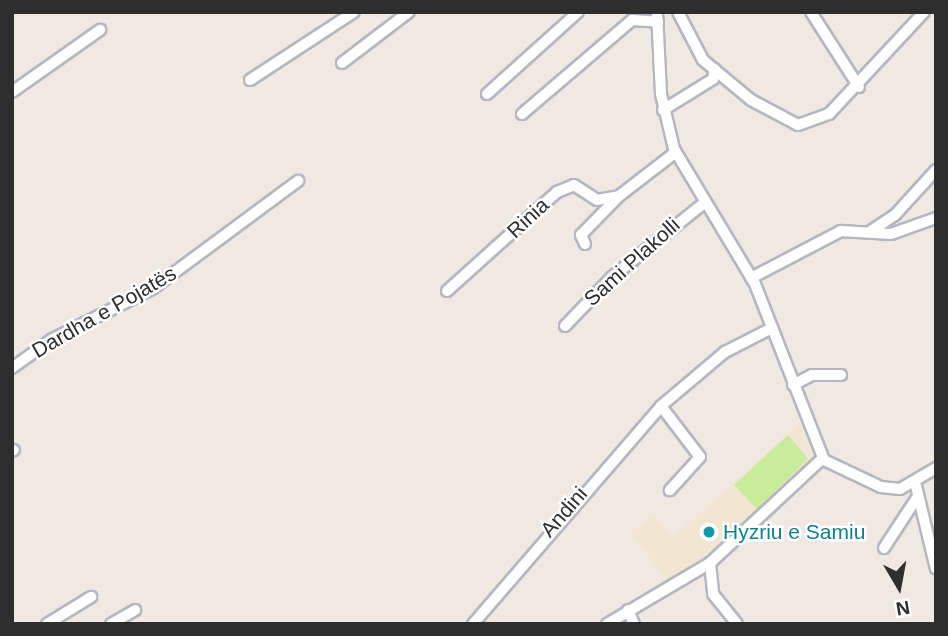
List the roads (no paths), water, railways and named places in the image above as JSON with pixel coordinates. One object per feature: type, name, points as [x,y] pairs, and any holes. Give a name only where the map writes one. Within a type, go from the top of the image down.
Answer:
[{"type":"street","points":[[250,80],[354,12]]},
{"type":"street","points":[[342,62],[409,12]]},
{"type":"street","points":[[487,94],[578,12]]},
{"type":"street","points":[[678,12],[694,48],[715,69],[778,118],[798,125],[829,114],[859,87],[924,12]]},
{"type":"street","points":[[811,12],[859,87]]},
{"type":"street","name":"Sami Plakolli","points":[[522,114],[632,20],[657,17],[663,110],[676,152],[751,278],[823,458]]},
{"type":"street","points":[[12,92],[100,30]]},
{"type":"street","points":[[663,110],[713,79],[715,69]]},
{"type":"street","points":[[585,244],[581,235],[619,195],[676,152]]},
{"type":"street","points":[[871,230],[895,215],[936,170]]},
{"type":"street","name":"Dardha e Pojatës","points":[[12,368],[51,340],[152,289],[298,181]]},
{"type":"street","name":"Rinia","points":[[447,291],[557,192],[574,185],[597,200],[619,195]]},
{"type":"street","name":"Sami Plakolli","points":[[565,326],[612,277],[704,203]]},
{"type":"street","points":[[751,278],[841,230],[901,233],[936,218]]},
{"type":"street","name":"Andini","points":[[473,624],[660,406],[725,352],[772,328]]},
{"type":"street","points":[[793,385],[812,376],[841,375]]},
{"type":"street","points":[[660,406],[700,457],[670,490]]},
{"type":"street","points":[[607,624],[710,563],[823,458],[881,487],[915,482],[936,468]]},
{"type":"street","points":[[915,482],[936,569]]},
{"type":"street","points":[[884,548],[918,496]]},
{"type":"street","points":[[710,563],[713,594],[737,624]]},
{"type":"street","points":[[47,624],[92,597]]},
{"type":"street","points":[[111,624],[135,610]]},
{"type":"street","points":[[628,610],[634,624]]},
{"type":"place","name":"Hyzriu e Samiu","points":[[709,532]]}]
